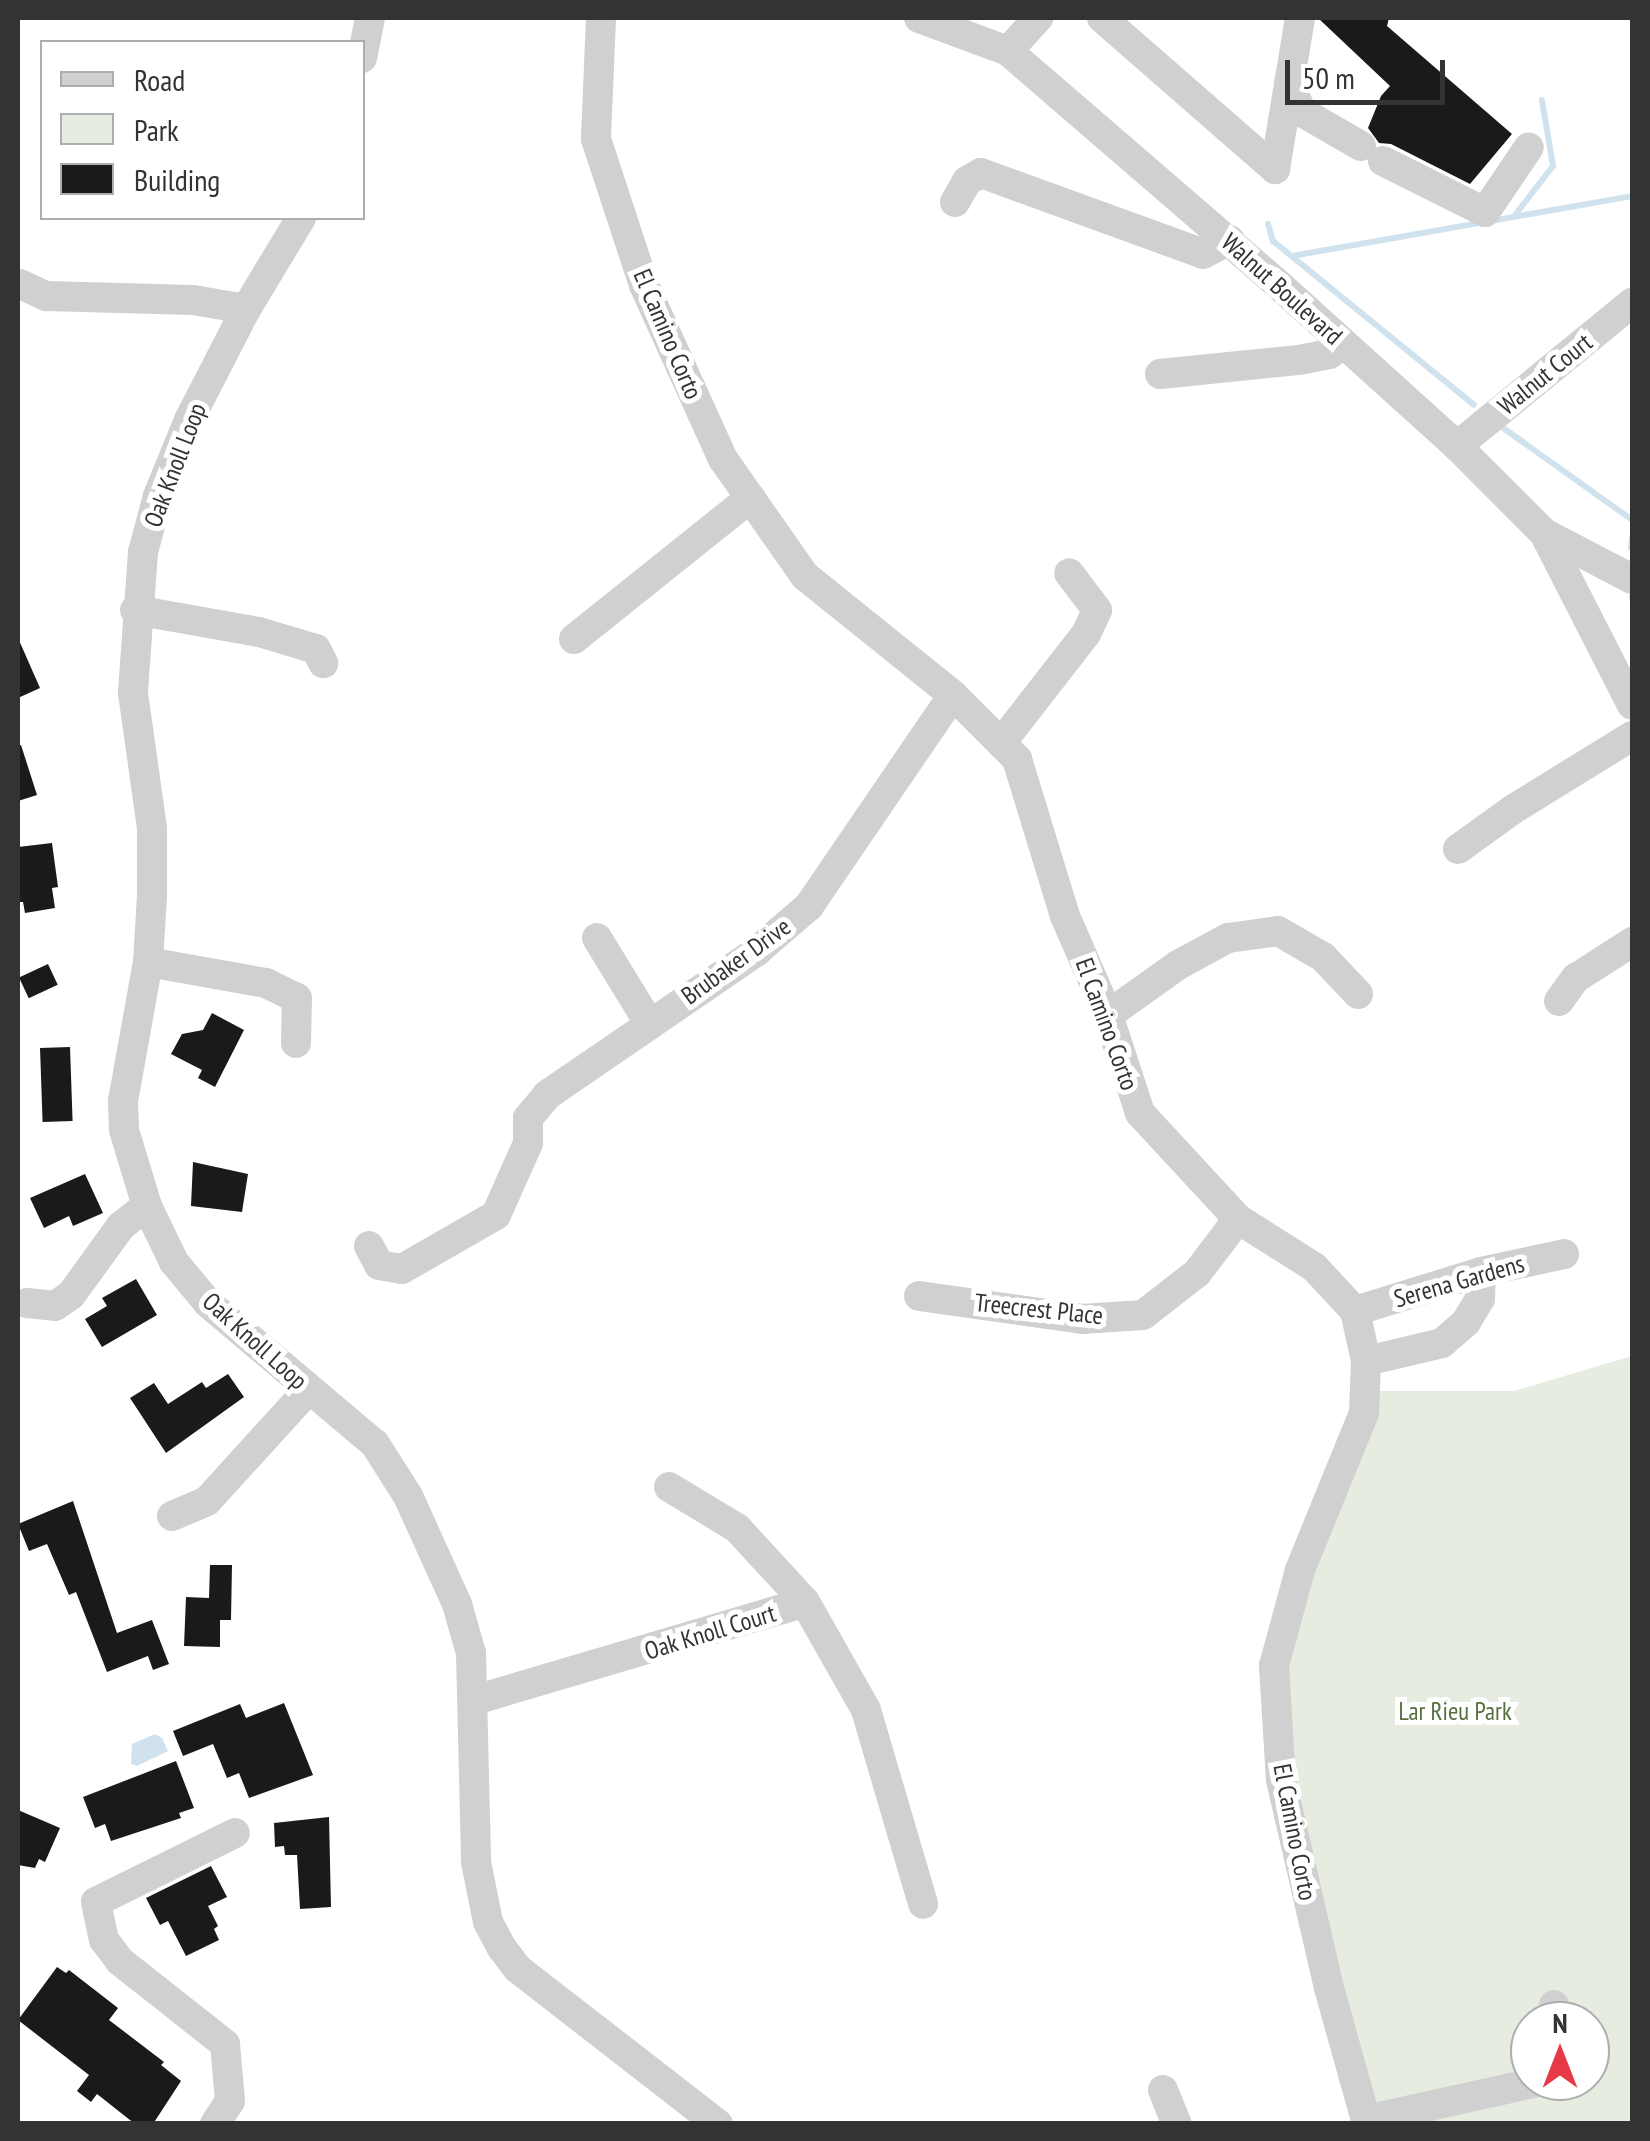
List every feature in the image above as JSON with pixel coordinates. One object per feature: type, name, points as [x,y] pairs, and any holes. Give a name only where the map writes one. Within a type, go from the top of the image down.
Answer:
[{"type":"street","points":[[365,43],[370,18]]},
{"type":"street","name":"El Camino Corto","points":[[602,18],[596,139],[644,285],[723,459],[805,576],[953,695],[1017,759],[1066,916],[1108,1015],[1140,1113],[1238,1219],[1314,1267],[1355,1311],[1366,1361],[1364,1413],[1300,1570],[1274,1666],[1281,1780],[1329,1988],[1366,2122]]},
{"type":"street","name":"Walnut Boulevard","points":[[920,18],[1008,51],[1229,240],[1457,446],[1544,533],[1632,579]]},
{"type":"street","points":[[1008,51],[1038,18]]},
{"type":"street","points":[[1102,18],[1275,169],[1300,18]]},
{"type":"street","points":[[1289,83],[1302,112],[1485,212],[1529,147]]},
{"type":"street","points":[[955,202],[967,181],[981,173],[1203,254],[1229,240]]},
{"type":"street","name":"Oak Knoll Loop","points":[[300,220],[246,309],[189,420],[158,496],[143,552],[133,693],[152,829],[148,962],[123,1101],[124,1130],[147,1206],[174,1262],[208,1303],[375,1444],[408,1496],[457,1604],[471,1653],[476,1862],[488,1922],[502,1948],[518,1969],[718,2124]]},
{"type":"street","points":[[20,284],[46,296],[193,300],[246,309]]},
{"type":"street","name":"Walnut Court","points":[[1457,446],[1632,302]]},
{"type":"street","points":[[1160,374],[1299,360],[1329,354],[1344,344]]},
{"type":"street","points":[[574,640],[750,498]]},
{"type":"street","points":[[1544,533],[1632,706]]},
{"type":"street","points":[[1001,743],[1086,634],[1098,610],[1070,573]]},
{"type":"street","points":[[136,610],[259,632],[316,649],[323,663]]},
{"type":"street","name":"Brubaker Drive","points":[[369,1246],[379,1265],[402,1270],[496,1215],[528,1143],[528,1118],[548,1095],[757,951],[809,906],[953,695]]},
{"type":"street","points":[[1458,849],[1512,810],[1632,736]]},
{"type":"street","points":[[1108,1015],[1178,966],[1228,938],[1278,931],[1323,956],[1358,994]]},
{"type":"street","points":[[597,938],[649,1023]]},
{"type":"street","points":[[1559,1002],[1576,978],[1632,942]]},
{"type":"street","points":[[148,962],[266,983],[297,998],[296,1043]]},
{"type":"street","points":[[27,1302],[55,1306],[71,1296],[121,1226],[147,1206]]},
{"type":"street","name":"Treecrest Place","points":[[919,1296],[1082,1318],[1143,1315],[1197,1273],[1238,1219]]},
{"type":"street","name":"Serena Gardens","points":[[1355,1311],[1482,1272],[1564,1254]]},
{"type":"street","points":[[1366,1361],[1442,1344],[1466,1322],[1480,1298],[1482,1272]]},
{"type":"street","points":[[172,1516],[206,1501],[308,1389]]},
{"type":"street","points":[[668,1488],[737,1528],[805,1602]]},
{"type":"street","name":"Oak Knoll Court","points":[[474,1700],[805,1602],[866,1710],[923,1904]]},
{"type":"street","points":[[216,2124],[230,2101],[225,2044],[120,1961],[104,1940],[96,1902],[234,1833]]},
{"type":"street","points":[[1366,2122],[1510,2088]]},
{"type":"street","points":[[1162,2090],[1176,2124]]},
{"type":"green space","name":"Lar Rieu Park","points":[[1632,1356],[1632,2123],[1367,2123],[1281,1780],[1292,1602],[1362,1391],[1514,1391]]},
{"type":"water","points":[[155,1734],[162,1738],[168,1751],[137,1766],[131,1764],[132,1744]]},
{"type":"building","points":[[1318,18],[1389,18],[1387,26],[1512,134],[1470,184],[1391,144],[1379,143],[1368,128],[1381,96],[1390,86]]},
{"type":"building","points":[[18,638],[40,688],[18,698]]},
{"type":"building","points":[[21,745],[37,795],[18,801],[18,746]]},
{"type":"building","points":[[52,843],[58,887],[52,888],[55,908],[25,913],[23,902],[18,902],[18,847]]},
{"type":"building","points":[[48,964],[58,985],[29,998],[19,978]]},
{"type":"building","points":[[212,1013],[244,1030],[215,1087],[198,1078],[202,1070],[171,1054],[182,1034],[203,1030]]},
{"type":"building","points":[[70,1047],[73,1121],[43,1122],[40,1048]]},
{"type":"building","points":[[193,1162],[248,1174],[242,1212],[191,1206]]},
{"type":"building","points":[[85,1174],[103,1213],[73,1226],[69,1216],[44,1228],[30,1198]]},
{"type":"building","points":[[136,1279],[157,1315],[102,1347],[85,1319],[107,1306],[102,1298]]},
{"type":"building","points":[[228,1374],[244,1397],[166,1453],[130,1398],[154,1383],[168,1404],[202,1382],[206,1388]]},
{"type":"building","points":[[73,1501],[117,1633],[152,1620],[169,1664],[153,1670],[148,1656],[107,1672],[76,1592],[69,1595],[47,1544],[29,1551],[18,1524]]},
{"type":"building","points":[[210,1565],[232,1565],[231,1620],[220,1620],[220,1647],[184,1646],[186,1597],[209,1598]]},
{"type":"building","points":[[284,1703],[313,1775],[249,1798],[239,1773],[227,1778],[213,1744],[183,1756],[173,1731],[240,1704],[246,1718]]},
{"type":"building","points":[[176,1761],[194,1808],[179,1813],[181,1818],[111,1841],[105,1824],[95,1828],[83,1797]]},
{"type":"building","points":[[18,1810],[60,1828],[45,1862],[39,1859],[35,1868],[18,1865]]},
{"type":"building","points":[[329,1817],[331,1907],[300,1909],[297,1855],[285,1855],[284,1846],[275,1847],[274,1823]]},
{"type":"building","points":[[211,1866],[227,1897],[208,1906],[218,1926],[214,1929],[219,1940],[186,1956],[168,1921],[160,1925],[146,1898]]},
{"type":"building","points":[[57,1967],[66,1973],[69,1970],[118,2008],[109,2020],[164,2062],[161,2065],[181,2081],[153,2124],[135,2124],[97,2094],[91,2102],[77,2091],[89,2075],[18,2020]]},
{"type":"waterway","points":[[1515,215],[1553,166],[1542,100]]},
{"type":"waterway","points":[[1292,256],[1632,196]]},
{"type":"waterway","points":[[1268,224],[1273,241],[1474,405]]},
{"type":"waterway","points":[[1499,425],[1632,520]]},
{"type":"waterway","points":[[1631,548],[1632,537]]}]
